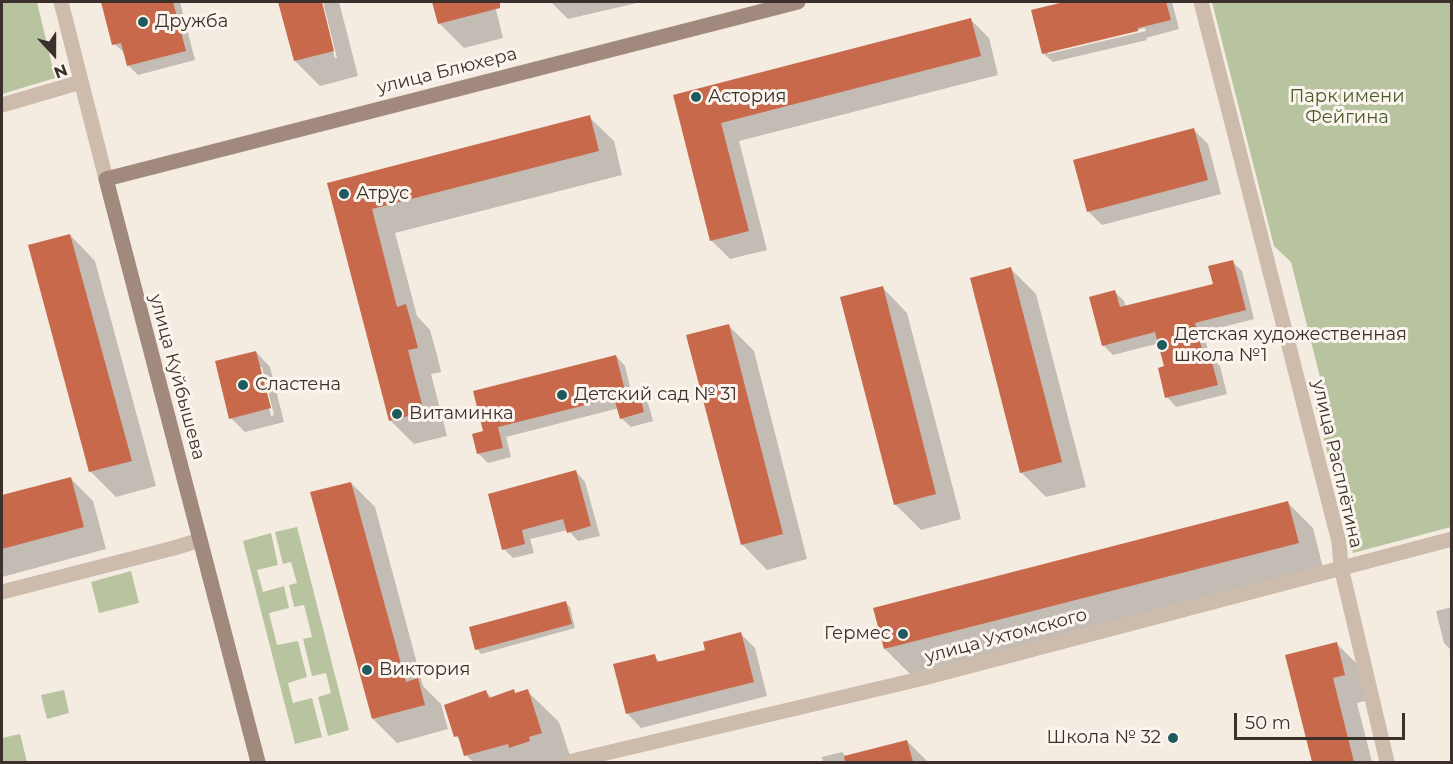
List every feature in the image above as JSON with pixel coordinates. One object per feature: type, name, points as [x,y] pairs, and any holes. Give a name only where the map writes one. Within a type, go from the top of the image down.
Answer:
[{"type":"street","name":"улица Куйбышева","points":[[61,2],[258,762]]},
{"type":"street","name":"улица Блюхера","points":[[106,179],[798,2]]},
{"type":"street","name":"улица Расплётина","points":[[1201,2],[1339,542],[1341,567],[1387,762]]},
{"type":"street","points":[[2,105],[81,81]]},
{"type":"street","name":"улица Ухтомского","points":[[568,762],[924,678],[1452,538]]},
{"type":"street","points":[[2,592],[200,540]]},
{"type":"green space","points":[[2,2],[37,2],[55,78],[2,94]]},
{"type":"green space","name":"Парк имени Фейгина","points":[[1212,2],[1451,2],[1451,527],[1353,553],[1315,405],[1322,385],[1291,262],[1274,246]]},
{"type":"green space","points":[[297,527],[349,730],[328,736],[318,697],[331,693],[326,673],[312,676],[303,639],[312,637],[304,605],[294,607],[289,585],[297,583],[291,562],[283,564],[275,532]]},
{"type":"green space","points":[[271,533],[278,565],[257,570],[263,592],[284,586],[289,608],[269,613],[277,645],[298,641],[307,677],[288,683],[293,703],[312,698],[322,737],[295,744],[243,541]]},
{"type":"green space","points":[[131,571],[139,603],[99,613],[91,582]]},
{"type":"green space","points":[[64,690],[69,713],[47,719],[41,695]]},
{"type":"green space","points":[[20,734],[27,762],[2,762],[2,738]]},
{"type":"building","name":"Дружба","points":[[101,2],[173,2],[186,51],[127,66],[121,43],[112,45]]},
{"type":"building","points":[[278,2],[322,2],[334,51],[294,61]]},
{"type":"building","points":[[432,2],[500,2],[500,8],[438,24]]},
{"type":"building","points":[[1064,2],[1166,2],[1171,20],[1138,28],[1138,31],[1042,54],[1031,10]]},
{"type":"building","points":[[971,18],[981,56],[721,123],[749,231],[710,241],[673,95]]},
{"type":"building","points":[[590,115],[599,151],[372,209],[397,307],[406,304],[418,348],[408,350],[424,412],[389,421],[327,183]]},
{"type":"building","points":[[1194,128],[1208,180],[1087,212],[1073,160]]},
{"type":"building","points":[[70,234],[132,461],[89,472],[28,245]]},
{"type":"building","points":[[1233,260],[1246,310],[1195,323],[1204,357],[1210,355],[1218,385],[1165,398],[1158,368],[1164,366],[1155,332],[1102,346],[1089,297],[1115,290],[1120,307],[1213,284],[1208,266]]},
{"type":"building","points":[[1011,267],[1062,462],[1020,473],[970,278]]},
{"type":"building","points":[[883,286],[936,494],[894,505],[840,297]]},
{"type":"building","points":[[729,324],[783,534],[741,545],[686,335]]},
{"type":"building","name":"Сластена","points":[[256,351],[271,408],[229,419],[215,361]]},
{"type":"building","points":[[616,355],[626,395],[498,427],[503,448],[477,454],[472,434],[483,431],[473,391]]},
{"type":"building","points":[[639,391],[644,412],[620,419],[614,398]]},
{"type":"building","points":[[576,470],[591,526],[567,533],[563,519],[522,530],[525,544],[502,550],[488,494]]},
{"type":"building","points":[[71,477],[84,527],[2,549],[2,495]]},
{"type":"building","points":[[351,482],[406,682],[418,678],[425,705],[372,719],[310,492]]},
{"type":"building","points":[[1288,501],[1299,543],[884,649],[873,608]]},
{"type":"building","points":[[566,601],[572,624],[475,650],[469,627]]},
{"type":"building","points":[[741,632],[754,682],[626,714],[613,664],[655,654],[657,662],[705,650],[703,642]]},
{"type":"building","points":[[1337,642],[1345,675],[1333,678],[1354,762],[1312,762],[1285,655]]},
{"type":"building","points":[[514,689],[515,693],[528,689],[542,733],[529,737],[530,741],[509,748],[508,744],[464,756],[458,736],[454,737],[444,705],[486,690],[489,698]]},
{"type":"building","points":[[907,740],[913,762],[845,762],[844,756]]},
{"type":"place","name":"Дружба","points":[[143,22]]},
{"type":"place","name":"Астория","points":[[696,97]]},
{"type":"place","name":"Атрус","points":[[344,194]]},
{"type":"place","name":"Детская художественная школа №1","points":[[1162,345]]},
{"type":"place","name":"Сластена","points":[[243,385]]},
{"type":"place","name":"Детский сад № 31","points":[[562,395]]},
{"type":"place","name":"Витаминка","points":[[397,414]]},
{"type":"place","name":"Гермес","points":[[903,634]]},
{"type":"place","name":"Виктория","points":[[367,670]]},
{"type":"place","name":"Школа № 32","points":[[1173,738]]}]
